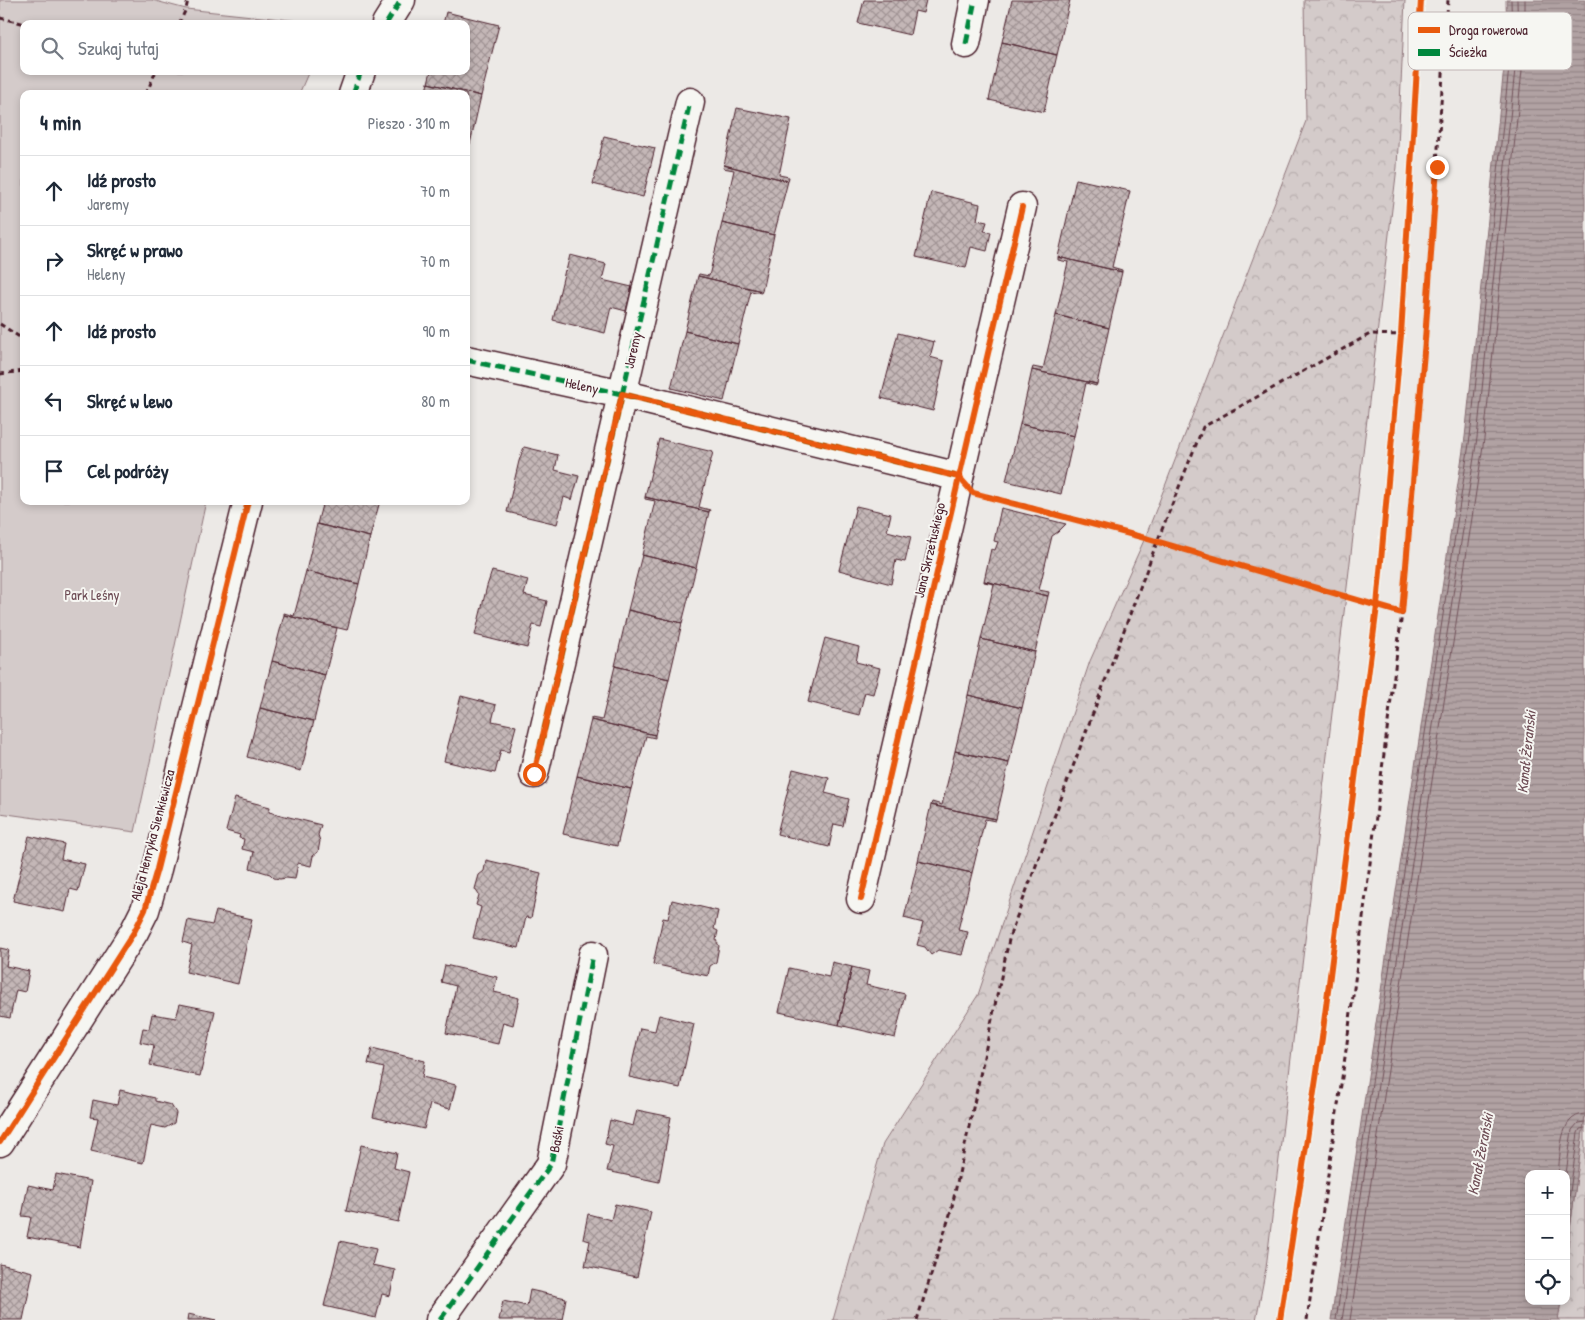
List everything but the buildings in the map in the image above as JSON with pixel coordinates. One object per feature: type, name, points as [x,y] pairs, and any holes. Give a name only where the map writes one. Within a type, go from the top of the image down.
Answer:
[{"type":"street","points":[[388,20],[401,0]]},
{"type":"street","points":[[966,44],[976,0]]},
{"type":"street","points":[[354,90],[360,75]]},
{"type":"street","name":"Jaremy","points":[[534,774],[690,102]]},
{"type":"street","name":"Jana Skrzetuskiego","points":[[861,899],[1022,206]]},
{"type":"street","name":"Heleny","points":[[470,361],[622,394],[959,477]]},
{"type":"street","name":"Aleja Henryka Sienkiewicza","points":[[0,1142],[134,932],[145,910],[157,869],[247,505]]},
{"type":"street","name":"Baśki","points":[[440,1320],[551,1164],[593,955]]},
{"type":"path","points":[[181,20],[188,0]]},
{"type":"path","points":[[0,18],[20,23]]},
{"type":"path","points":[[1307,1320],[1347,1043],[1402,613],[1426,330],[1443,70]]},
{"type":"path","points":[[148,90],[154,75]]},
{"type":"path","points":[[0,324],[20,337]]},
{"type":"path","points":[[1400,345],[1401,326]]},
{"type":"path","points":[[917,1320],[951,1212],[1010,935],[1157,542],[1203,427],[1370,334],[1401,336]]},
{"type":"path","points":[[0,374],[20,372]]},
{"type":"path","points":[[959,477],[973,493],[1157,542],[1402,613]]},
{"type":"path","points":[[1376,616],[1378,596]]},
{"type":"green space","name":"Park Leśny","points":[[0,0],[152,0],[186,9],[290,20],[20,20],[20,75],[307,75],[301,90],[20,90],[20,505],[205,505],[135,832],[0,813]]},
{"type":"green space","points":[[1304,0],[1405,0],[1397,167],[1266,1268],[1256,1320],[833,1320],[883,1144],[978,995],[1090,661],[1145,538],[1306,121]]},
{"type":"green space","points":[[1585,1115],[1585,1320],[1558,1320],[1560,1305],[1570,1305],[1570,1229]]},
{"type":"water","name":"Kanał Żerański","points":[[1506,0],[1585,0],[1585,1115],[1570,1229],[1570,1170],[1525,1170],[1525,1305],[1560,1305],[1558,1320],[1331,1320],[1465,437],[1504,70],[1572,70],[1572,12],[1506,12]]},
{"type":"marked path","points":[[388,20],[401,0]]},
{"type":"marked path","points":[[966,44],[975,0]]},
{"type":"marked path","points":[[354,90],[360,75]]},
{"type":"marked path","points":[[534,774],[690,102]]},
{"type":"marked path","points":[[470,361],[622,394],[959,477]]},
{"type":"marked path","points":[[440,1320],[551,1164],[593,955]]},
{"type":"cycle path","points":[[1420,12],[1421,0]]},
{"type":"cycle path","points":[[1280,1320],[1322,1038],[1377,606],[1401,335],[1417,70]]},
{"type":"cycle path","points":[[861,899],[1022,207]]},
{"type":"cycle path","points":[[0,1142],[134,932],[145,910],[157,869],[247,505]]},
{"type":"route","points":[[534,774],[622,394],[959,477],[973,493],[1145,538],[1402,613],[1425,340],[1437,167]]}]
